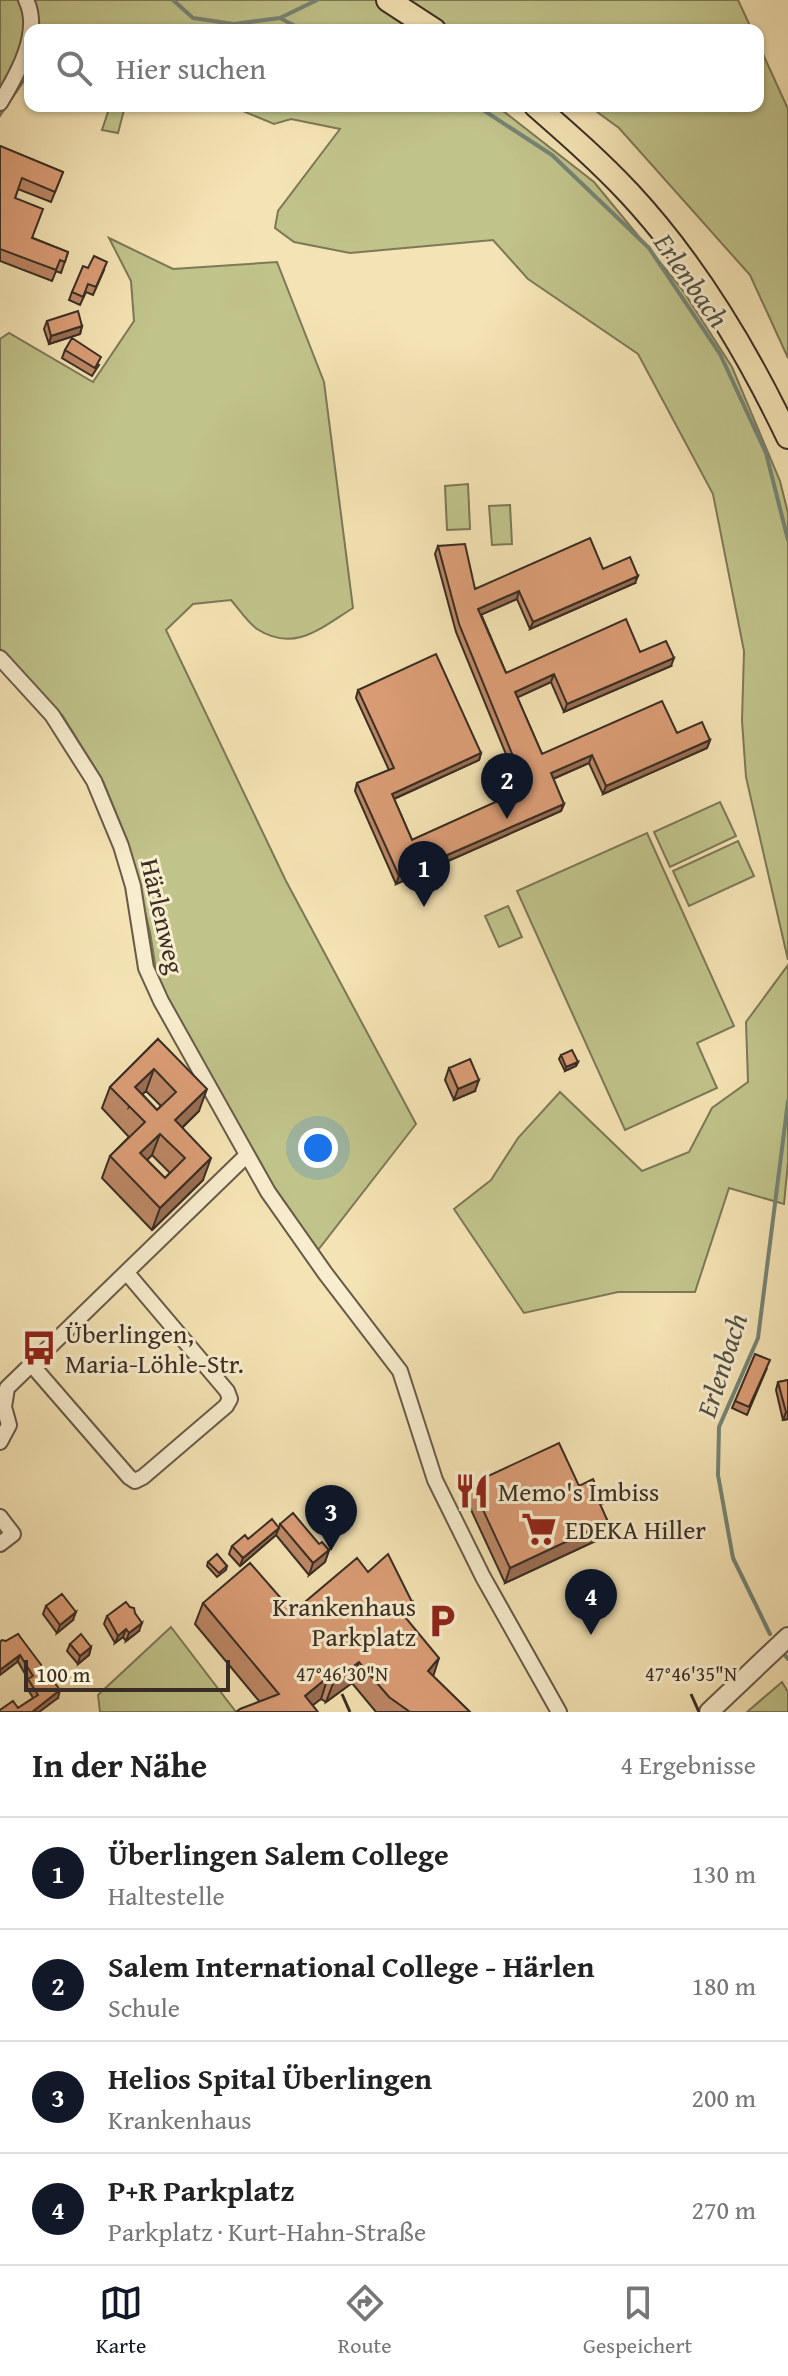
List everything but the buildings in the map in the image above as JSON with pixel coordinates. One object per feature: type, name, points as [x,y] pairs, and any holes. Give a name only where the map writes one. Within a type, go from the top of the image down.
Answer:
[{"type":"main road","points":[[388,0],[426,24]]},
{"type":"main road","points":[[543,112],[587,150],[674,246],[738,340],[788,437]]},
{"type":"street","points":[[26,0],[31,11],[30,24]]},
{"type":"street","points":[[0,103],[24,54]]},
{"type":"street","name":"Härlenweg","points":[[0,658],[52,715],[94,781],[121,846],[133,886],[146,968],[161,1001],[268,1192],[400,1371],[435,1480],[483,1577],[559,1712]]},
{"type":"street","points":[[0,1442],[9,1425],[4,1407],[7,1388],[247,1155]]},
{"type":"street","points":[[31,1364],[135,1481],[226,1406],[230,1399],[227,1391],[127,1273]]},
{"type":"street","points":[[0,1517],[13,1534],[0,1544]]},
{"type":"street","points":[[709,1712],[788,1637]]},
{"type":"green space","points":[[0,0],[738,0],[749,24],[24,24],[24,81],[0,116]]},
{"type":"green space","points":[[764,56],[788,109],[788,358],[750,275],[619,128],[597,112],[764,112]]},
{"type":"green space","points":[[108,112],[123,112],[118,133],[102,130]]},
{"type":"green space","points":[[245,112],[504,112],[594,182],[682,289],[732,367],[780,481],[788,513],[788,960],[746,777],[742,721],[744,651],[713,494],[638,354],[528,279],[493,240],[350,253],[294,242],[275,228],[278,211],[340,129],[291,119],[274,124]]},
{"type":"green space","points":[[109,238],[173,269],[277,262],[324,382],[353,608],[318,630],[295,638],[270,636],[257,629],[231,600],[193,604],[166,630],[286,881],[416,1124],[318,1250],[267,1177],[158,983],[150,932],[127,840],[103,781],[63,716],[0,649],[0,339],[9,333],[93,382],[134,321],[131,281]]},
{"type":"green space","points":[[468,484],[470,529],[447,530],[445,486]]},
{"type":"green space","points":[[510,505],[512,544],[492,545],[489,506]]},
{"type":"green space","points":[[720,802],[736,836],[670,867],[654,832]]},
{"type":"green space","points":[[647,833],[734,1026],[697,1043],[717,1088],[625,1130],[517,891]]},
{"type":"green space","points":[[738,841],[754,876],[689,906],[673,871]]},
{"type":"green space","points":[[508,906],[522,937],[499,947],[485,916]]},
{"type":"green space","points":[[788,965],[788,1162],[784,1204],[729,1188],[695,1292],[618,1292],[524,1313],[454,1209],[491,1180],[518,1138],[560,1092],[642,1171],[689,1152],[712,1108],[748,1082],[746,1022]]},
{"type":"green space","points":[[171,1627],[236,1712],[100,1712],[98,1695]]},
{"type":"green space","points":[[782,1682],[788,1692],[788,1712],[747,1712]]},
{"type":"waterway","points":[[173,0],[193,18],[234,24],[280,18],[317,0]]},
{"type":"waterway","name":"Erlenbach","points":[[280,18],[291,24]]},
{"type":"waterway","name":"Erlenbach","points":[[486,112],[552,155],[649,248],[720,354],[766,453],[788,540]]},
{"type":"waterway","name":"Erlenbach","points":[[770,1634],[733,1558],[718,1475],[719,1427],[758,1338],[788,1101]]},
{"type":"waterway","name":"Erlenbach","points":[[785,1655],[788,1659]]},
{"type":"place","name":"Salem International College - Härlen","points":[[507,819]]},
{"type":"place","name":"Überlingen Salem College","points":[[424,907]]},
{"type":"place","name":"Überlingen, Maria-Löhle-Str.","points":[[39,1348]]},
{"type":"place","name":"Memo's Imbiss","points":[[472,1491]]},
{"type":"place","name":"EDEKA Hiller","points":[[539,1529]]},
{"type":"place","name":"Helios Spital Überlingen","points":[[331,1551]]},
{"type":"place","name":"Krankenhaus Parkplatz","points":[[442,1621]]},
{"type":"place","name":"P+R Parkplatz","points":[[591,1635]]}]
